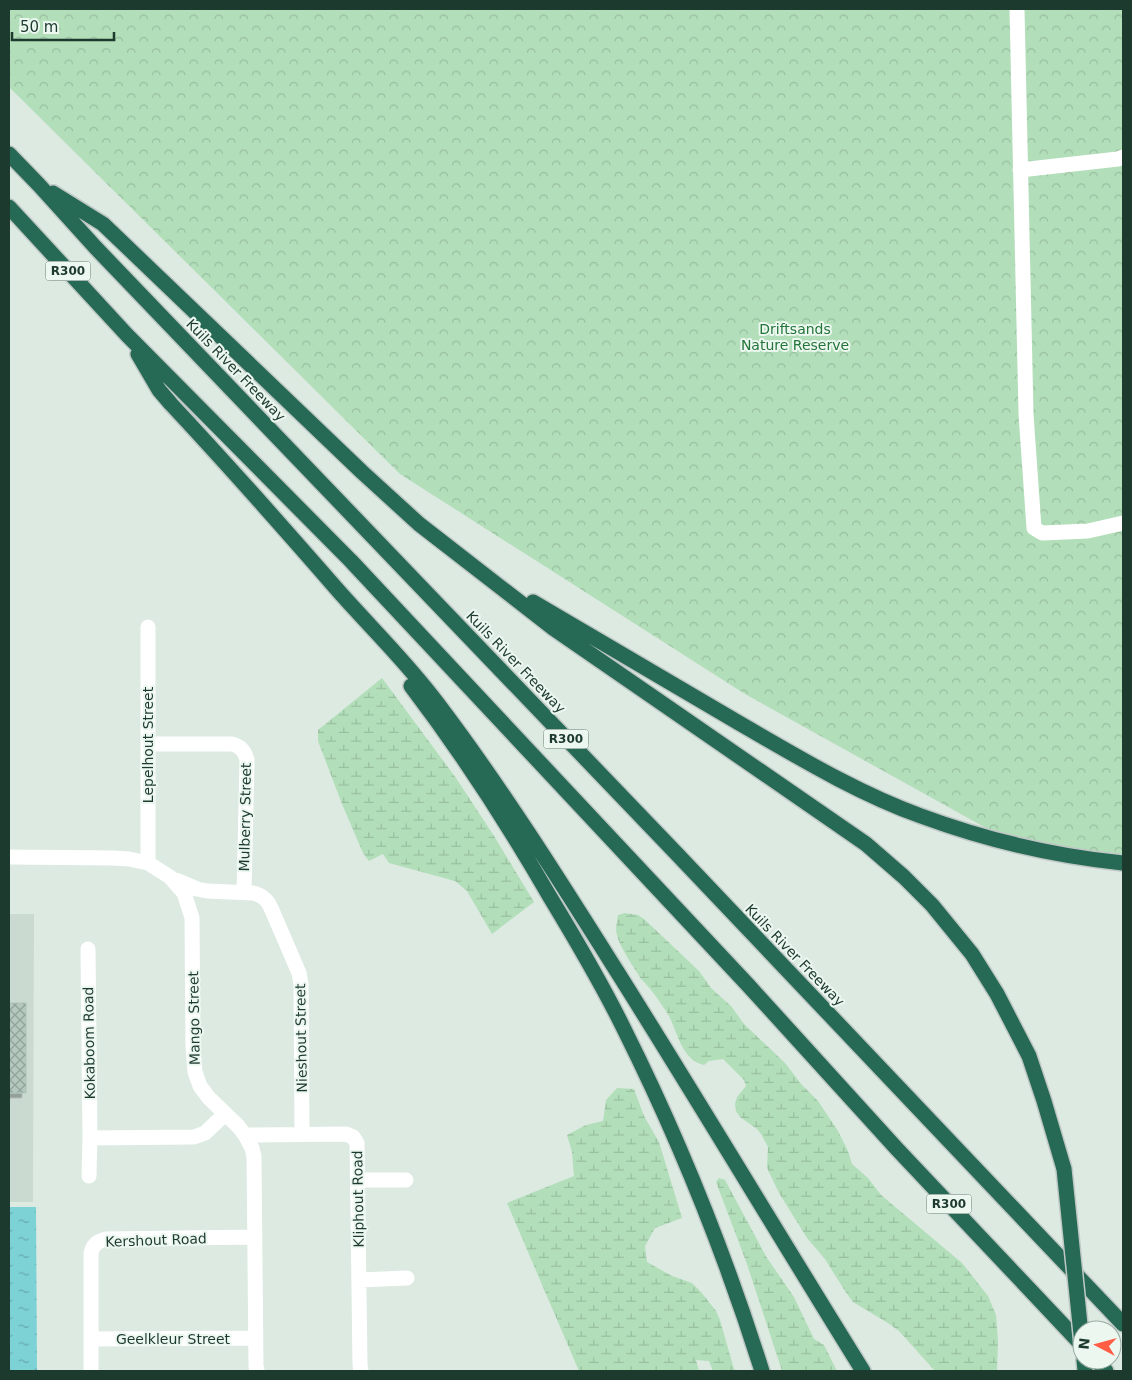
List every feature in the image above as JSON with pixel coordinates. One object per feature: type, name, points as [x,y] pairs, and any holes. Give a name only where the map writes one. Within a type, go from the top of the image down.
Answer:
[{"type":"highway","name":"Kuils River Freeway","points":[[9,154],[39,184],[96,248],[696,874],[1123,1324]]},
{"type":"highway","points":[[39,184],[103,224],[362,472],[419,524],[553,628],[866,844],[904,877],[932,905],[972,954],[997,994],[1029,1056],[1064,1169],[1079,1320]]},
{"type":"highway","name":"R300","points":[[9,207],[127,335],[357,568],[1072,1334]]},
{"type":"highway","points":[[127,335],[159,390],[357,612],[406,664],[437,702],[490,775],[531,836],[661,1042],[862,1371]]},
{"type":"highway","points":[[488,576],[790,753],[839,780],[880,799],[920,816],[1034,850],[1092,860],[1123,863]]},
{"type":"highway","points":[[357,612],[441,725],[527,856],[624,1028],[658,1099],[694,1183],[727,1268],[762,1371]]},
{"type":"street","points":[[1017,9],[1026,414],[1034,528],[1042,532],[1088,531],[1123,523]]},
{"type":"street","points":[[1020,170],[1123,157]]},
{"type":"street","name":"Lepelhout Street","points":[[148,627],[148,863]]},
{"type":"street","name":"Mulberry Street","points":[[148,744],[232,744],[245,752],[247,760],[244,892]]},
{"type":"street","name":"Mango Street","points":[[9,857],[129,859],[148,863],[161,870],[184,893],[192,918],[195,1072],[200,1086],[209,1098],[245,1135],[252,1148],[254,1158],[257,1371]]},
{"type":"street","name":"Nieshout Street","points":[[170,877],[197,889],[258,894],[264,897],[269,904],[300,974],[302,1134]]},
{"type":"street","name":"Kokaboom Road","points":[[88,949],[89,1176]]},
{"type":"street","points":[[90,1138],[194,1137],[205,1133],[225,1114]]},
{"type":"street","name":"Kliphout Road","points":[[245,1135],[346,1134],[353,1136],[358,1143],[361,1371]]},
{"type":"street","points":[[358,1180],[406,1180]]},
{"type":"street","name":"Kershout Road","points":[[91,1371],[91,1254],[97,1242],[106,1239],[256,1237]]},
{"type":"street","points":[[359,1280],[407,1278]]},
{"type":"street","name":"Geelkleur Street","points":[[91,1339],[256,1338]]},
{"type":"shaded area","points":[[9,914],[34,914],[33,1202],[9,1202]]},
{"type":"green space","name":"Driftsands Nature Reserve","points":[[9,9],[1123,9],[1123,861],[1038,857],[745,694],[400,474],[9,87]]},
{"type":"green space","points":[[382,678],[456,778],[534,902],[492,934],[467,891],[455,881],[389,863],[383,854],[369,861],[363,853],[318,741],[318,730]]},
{"type":"green space","points":[[625,913],[638,915],[644,919],[699,971],[711,988],[731,1006],[744,1024],[785,1063],[802,1085],[818,1101],[838,1131],[852,1164],[868,1178],[881,1195],[962,1263],[988,1296],[996,1315],[998,1341],[997,1371],[935,1371],[899,1331],[853,1302],[825,1259],[807,1238],[779,1193],[767,1168],[768,1147],[761,1134],[740,1117],[736,1111],[737,1097],[746,1086],[744,1080],[723,1059],[709,1061],[704,1065],[691,1058],[682,1045],[669,1016],[627,957],[616,930],[618,915]]},
{"type":"green space","points":[[617,1088],[634,1089],[644,1116],[659,1142],[682,1218],[655,1228],[645,1246],[647,1262],[672,1276],[692,1283],[701,1292],[716,1311],[734,1369],[737,1371],[713,1371],[709,1361],[696,1360],[699,1371],[579,1371],[507,1203],[574,1176],[572,1152],[567,1135],[586,1125],[603,1121],[606,1100]]},
{"type":"green space","points":[[719,1178],[725,1180],[767,1258],[794,1297],[814,1339],[824,1345],[837,1371],[782,1371],[747,1264],[716,1182]]},
{"type":"water","points":[[9,1207],[36,1207],[37,1371],[9,1371]]},
{"type":"building","points":[[9,1003],[26,1003],[26,1093],[9,1093]]}]
